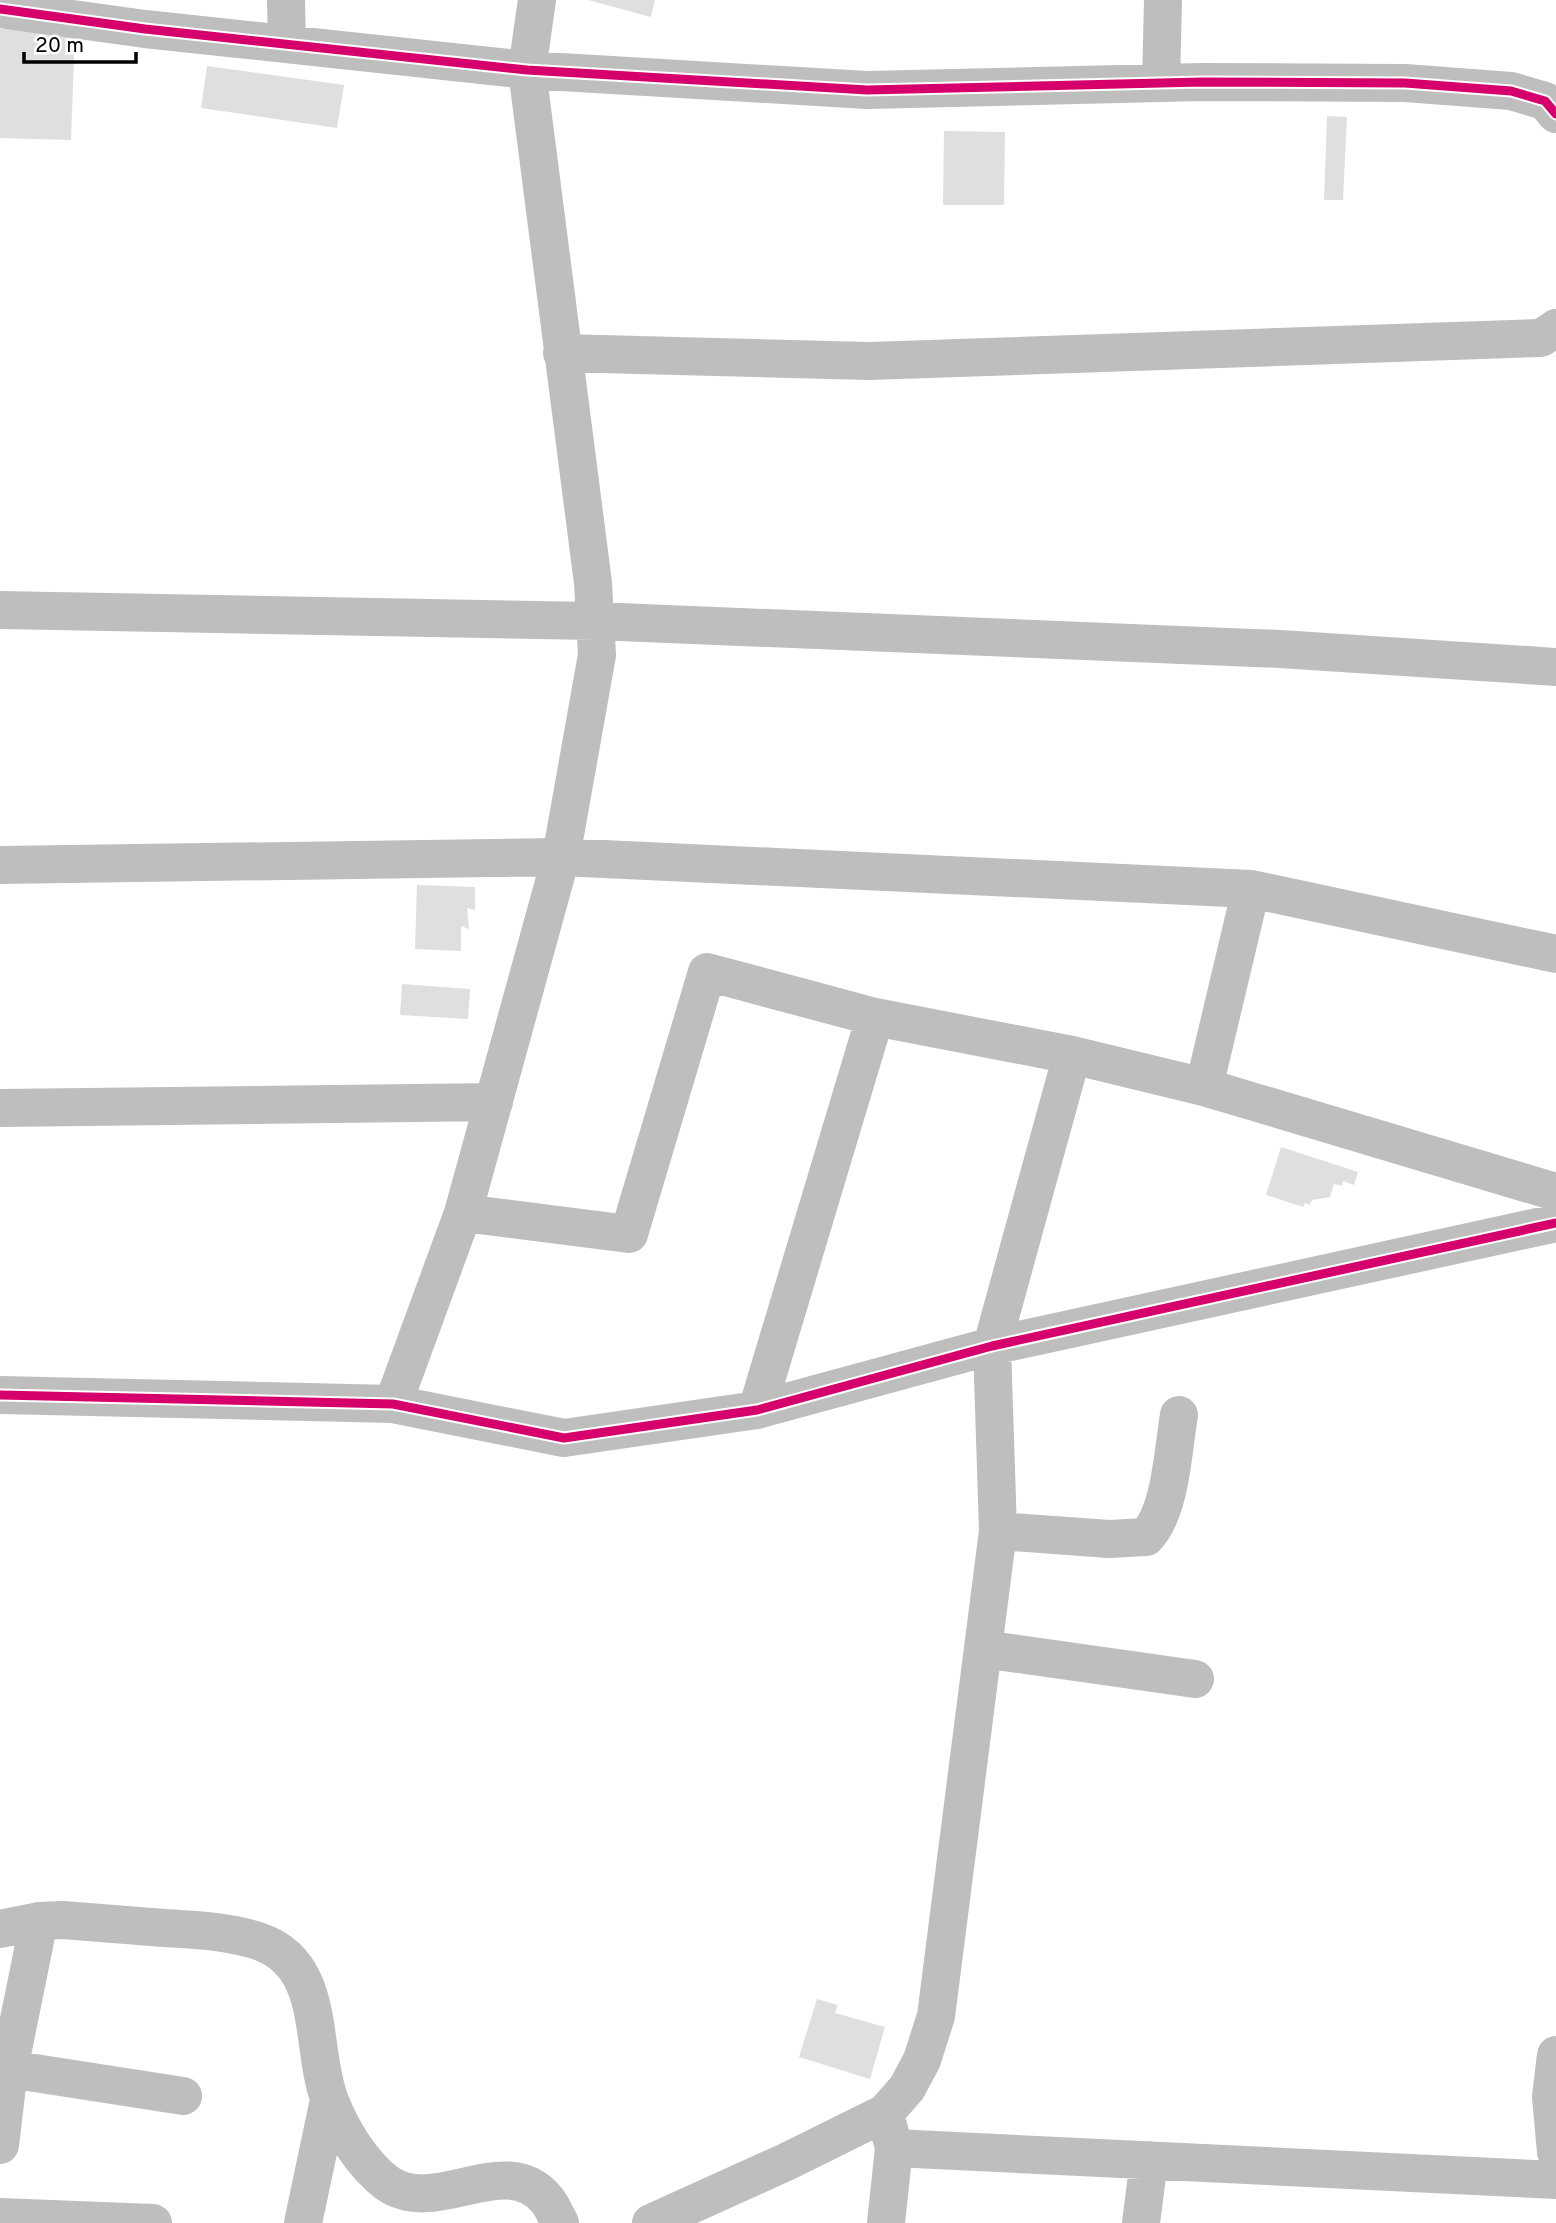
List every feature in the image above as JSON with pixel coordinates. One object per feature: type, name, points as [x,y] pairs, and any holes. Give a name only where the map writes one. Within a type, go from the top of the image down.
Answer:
[{"type":"street","points":[[286,0],[287,43]]},
{"type":"street","points":[[393,1404],[463,1213],[561,858],[597,655],[593,583],[527,70],[537,0]]},
{"type":"street","points":[[1161,83],[1163,0]]},
{"type":"street","points":[[0,9],[145,29],[527,70],[867,90],[1161,83],[1405,83],[1511,91],[1552,100]]},
{"type":"street","points":[[562,353],[869,361],[1541,338],[1556,328]]},
{"type":"street","points":[[0,610],[595,621],[1280,649],[1556,667]]},
{"type":"street","points":[[0,865],[561,858],[1251,889],[1556,954]]},
{"type":"street","points":[[1203,1087],[1251,889]]},
{"type":"street","points":[[463,1213],[629,1234],[707,972],[875,1017],[1072,1055],[1203,1087],[1556,1192]]},
{"type":"street","points":[[757,1410],[875,1017]]},
{"type":"street","points":[[886,2223],[890,2130],[922,2060],[936,2016],[999,1531],[992,1346],[1072,1055]]},
{"type":"street","points":[[0,1108],[494,1102]]},
{"type":"street","points":[[0,1395],[393,1404],[564,1438],[757,1410],[992,1346],[1556,1223]]},
{"type":"street","points":[[999,1531],[1109,1539],[1146,1536],[1156,1526],[1164,1498],[1179,1415]]},
{"type":"street","points":[[984,1648],[1195,1679]]},
{"type":"street","points":[[0,1928],[63,1920],[216,1931],[261,1942],[297,1967],[307,1987],[330,2100],[356,2151],[384,2180],[397,2189],[431,2194],[506,2179],[521,2181],[548,2200],[560,2223]]},
{"type":"street","points":[[0,2145],[9,2069],[39,1921]]},
{"type":"street","points":[[1556,2055],[1550,2097],[1556,2152]]},
{"type":"street","points":[[9,2069],[183,2096]]},
{"type":"street","points":[[303,2223],[330,2100]]},
{"type":"street","points":[[651,2223],[786,2162],[890,2130],[1207,2165],[1556,2180]]},
{"type":"street","points":[[1141,2223],[1149,2160]]},
{"type":"street","points":[[0,2217],[153,2223]]},
{"type":"building","points":[[588,0],[655,0],[651,17]]},
{"type":"building","points":[[0,29],[75,31],[71,140],[0,138]]},
{"type":"building","points":[[207,66],[344,85],[337,128],[201,108]]},
{"type":"building","points":[[1327,116],[1347,117],[1343,200],[1324,200]]},
{"type":"building","points":[[944,131],[1005,132],[1004,205],[943,205]]},
{"type":"building","points":[[417,885],[475,887],[475,910],[467,908],[469,929],[461,926],[461,951],[415,949]]},
{"type":"building","points":[[402,984],[470,989],[468,1019],[400,1015]]},
{"type":"building","points":[[1281,1147],[1358,1172],[1354,1185],[1343,1181],[1342,1186],[1334,1184],[1330,1197],[1312,1200],[1310,1205],[1305,1203],[1303,1207],[1266,1195]]},
{"type":"building","points":[[817,1999],[838,2005],[835,2013],[885,2027],[870,2079],[799,2057]]},
{"type":"cycle path","points":[[0,9],[145,29],[527,70],[867,90],[1202,82],[1405,83],[1511,91],[1545,101],[1556,114]]},
{"type":"cycle path","points":[[0,1395],[393,1404],[564,1438],[757,1410],[992,1346],[1556,1223]]}]
